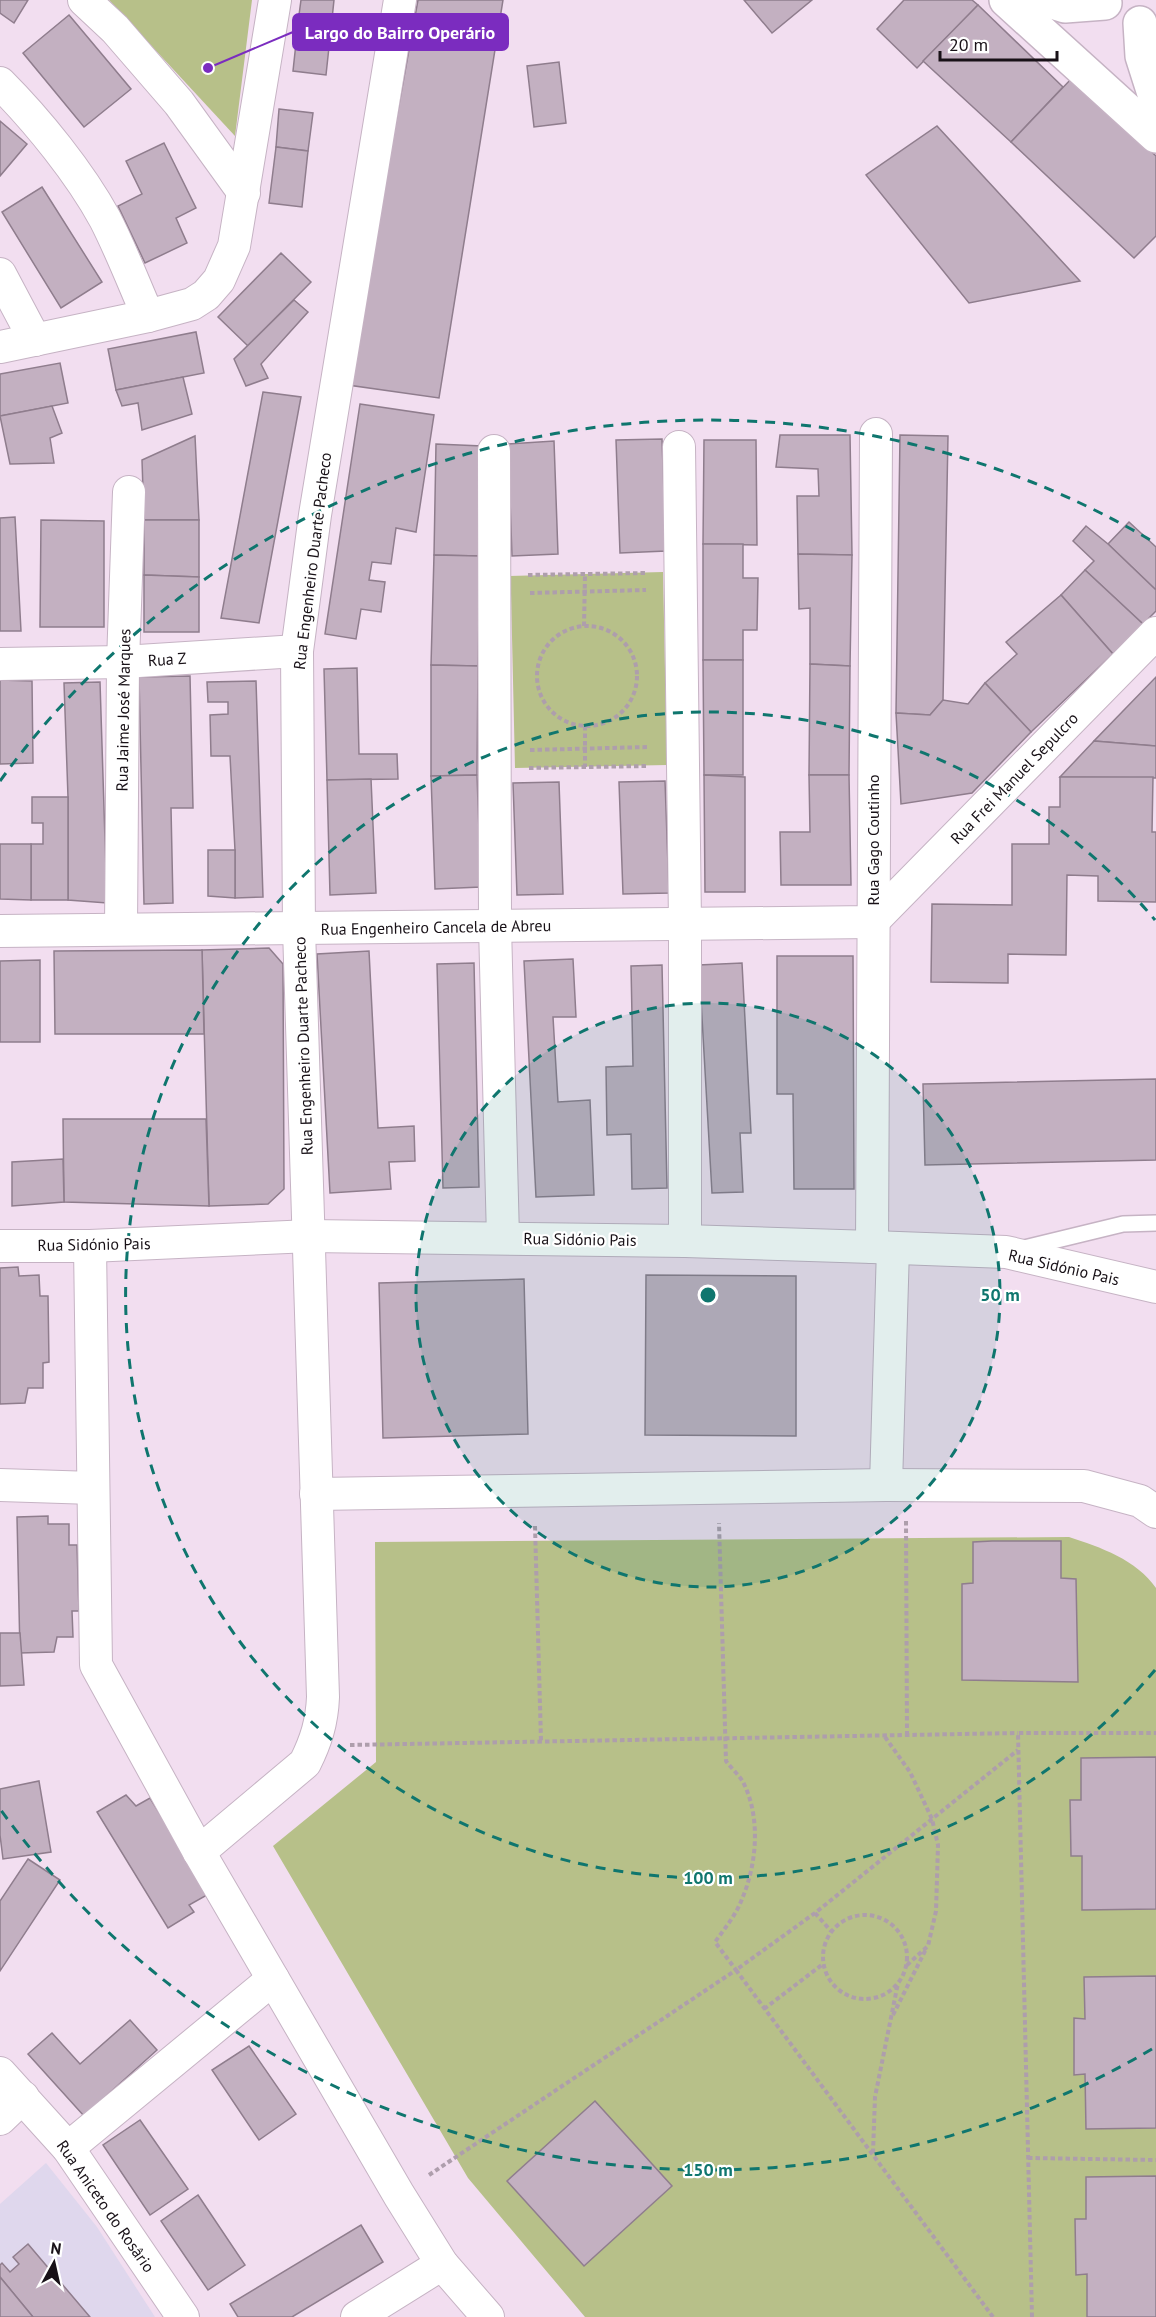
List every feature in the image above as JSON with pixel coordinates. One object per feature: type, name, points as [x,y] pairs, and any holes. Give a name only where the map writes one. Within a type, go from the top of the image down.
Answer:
[{"type":"street","points":[[84,0],[115,29],[179,103],[244,193]]},
{"type":"street","points":[[0,347],[148,316],[192,304],[206,295],[219,280],[234,246],[275,0]]},
{"type":"street","name":"Rua Engenheiro Duarte Pacheco","points":[[315,1745],[322,1720],[323,1697],[299,929],[297,651],[315,514],[400,0]]},
{"type":"street","points":[[1006,0],[1156,136]]},
{"type":"street","points":[[1046,0],[1065,6],[1104,2],[1127,19],[1148,24],[1142,56],[1156,100]]},
{"type":"street","points":[[0,83],[38,124],[104,219],[148,316]]},
{"type":"street","points":[[0,274],[35,340]]},
{"type":"street","name":"Rua Gago Coutinho","points":[[876,434],[873,922],[883,1247],[896,1485]]},
{"type":"street","points":[[679,447],[685,923],[685,1240]]},
{"type":"street","points":[[494,451],[495,926],[502,1238]]},
{"type":"street","name":"Rua Jaime José Marques","points":[[121,928],[123,662],[129,492]]},
{"type":"street","name":"Rua Frei Manuel Sepulcro","points":[[873,922],[1156,633]]},
{"type":"street","name":"Rua Z","points":[[0,664],[123,662],[297,651]]},
{"type":"street","name":"Rua Engenheiro Cancela de Abreu","points":[[0,931],[873,922]]},
{"type":"street","name":"Rua Sidónio Pais","points":[[0,1246],[90,1246],[310,1236],[685,1240],[883,1247],[1006,1252],[1156,1287]]},
{"type":"street","points":[[90,1246],[96,1665],[200,1852],[399,2196],[442,2264],[488,2317]]},
{"type":"street","points":[[0,1485],[93,1488]]},
{"type":"street","points":[[316,1494],[896,1485],[1084,1486],[1140,1501],[1156,1512]]},
{"type":"street","points":[[200,1852],[285,1783],[305,1763],[315,1745]]},
{"type":"street","points":[[68,2148],[273,1979]]},
{"type":"street","name":"Rua Aniceto do Rosârio","points":[[0,2073],[68,2148],[183,2317]]},
{"type":"street","points":[[0,2119],[23,2097]]},
{"type":"street","points":[[357,2317],[442,2264]]},
{"type":"lane","points":[[1006,1252],[1123,1224],[1156,1223]]},
{"type":"path","points":[[494,576],[681,572]]},
{"type":"path","points":[[584,626],[585,575]]},
{"type":"path","points":[[522,593],[652,590]]},
{"type":"path","points":[[598,626],[613,632],[626,642],[634,656],[638,672],[636,688],[630,703],[620,715],[605,723],[585,726],[571,723],[556,715],[544,702],[538,686],[537,669],[542,652],[553,639],[566,630],[598,626]]},
{"type":"path","points":[[585,726],[585,767]]},
{"type":"path","points":[[526,750],[655,747]]},
{"type":"path","points":[[495,768],[683,765]]},
{"type":"path","points":[[896,1485],[907,1736]]},
{"type":"path","points":[[719,1488],[726,1761],[743,1782],[753,1809],[755,1842],[751,1871],[742,1899],[730,1922],[715,1942],[993,2317]]},
{"type":"path","points":[[534,1491],[541,1741]]},
{"type":"path","points":[[1018,1733],[1032,2317]]},
{"type":"path","points":[[315,1745],[1018,1733],[1156,1733]]},
{"type":"path","points":[[884,1736],[910,1772],[932,1819],[938,1845],[936,1911],[928,1946],[889,2024]]},
{"type":"path","points":[[399,2196],[736,1970],[815,1913],[1018,1750]]},
{"type":"path","points":[[815,1913],[831,1931]]},
{"type":"path","points":[[898,1982],[885,1994],[868,1999],[843,1992],[831,1981],[824,1964],[824,1947],[831,1931],[837,1925],[853,1917],[862,1915],[879,1917],[894,1926],[904,1940],[906,1967]]},
{"type":"path","points":[[873,2154],[875,2097],[898,1982],[906,1967],[928,1946]]},
{"type":"path","points":[[764,2009],[824,1964]]},
{"type":"path","points":[[1028,2158],[1156,2160]]},
{"type":"shaded area","points":[[46,2163],[97,2227],[155,2317],[0,2317],[0,2204]]},
{"type":"green space","points":[[109,0],[252,0],[235,136]]},
{"type":"green space","points":[[663,572],[667,765],[515,768],[509,576]]},
{"type":"green space","points":[[1069,1537],[1105,1550],[1128,1562],[1148,1578],[1156,1588],[1156,2317],[585,2317],[468,2178],[273,1846],[376,1762],[375,1542]]},
{"type":"building","points":[[0,0],[28,0],[14,23],[0,13]]},
{"type":"building","points":[[301,0],[334,0],[332,19],[299,15]]},
{"type":"building","points":[[418,0],[503,0],[439,398],[348,385]]},
{"type":"building","points":[[744,0],[812,0],[772,33]]},
{"type":"building","points":[[904,0],[972,0],[978,5],[917,68],[877,29]]},
{"type":"building","points":[[978,5],[1063,87],[1011,142],[923,61]]},
{"type":"building","points":[[69,15],[131,89],[84,127],[23,53]]},
{"type":"building","points":[[299,15],[332,19],[326,75],[293,71]]},
{"type":"building","points":[[559,62],[566,123],[534,127],[527,66]]},
{"type":"building","points":[[1072,78],[1156,156],[1156,236],[1134,258],[1011,142]]},
{"type":"building","points":[[279,109],[313,113],[308,151],[276,147]]},
{"type":"building","points":[[0,121],[27,144],[0,176]]},
{"type":"building","points":[[937,126],[1080,281],[969,303],[866,175]]},
{"type":"building","points":[[164,143],[196,208],[176,218],[187,243],[145,263],[118,206],[142,194],[126,161]]},
{"type":"building","points":[[276,147],[308,151],[302,207],[269,203]]},
{"type":"building","points":[[42,187],[102,282],[61,308],[2,212]]},
{"type":"building","points":[[281,253],[311,282],[248,346],[218,317]]},
{"type":"building","points":[[294,300],[308,312],[261,364],[268,378],[246,386],[234,359]]},
{"type":"building","points":[[196,332],[204,373],[116,390],[108,349]]},
{"type":"building","points":[[60,363],[68,403],[0,416],[0,374]]},
{"type":"building","points":[[183,377],[192,414],[142,430],[138,403],[122,406],[116,390]]},
{"type":"building","points":[[263,392],[301,397],[259,623],[221,618]]},
{"type":"building","points":[[360,404],[434,415],[416,532],[396,528],[391,564],[372,562],[369,580],[385,582],[381,612],[361,609],[356,639],[325,634]]},
{"type":"building","points":[[52,406],[62,433],[50,438],[54,463],[10,464],[0,416]]},
{"type":"building","points":[[780,435],[850,435],[852,555],[798,554],[797,496],[819,496],[818,469],[776,467]]},
{"type":"building","points":[[900,435],[948,436],[943,700],[930,715],[896,713]]},
{"type":"building","points":[[195,436],[199,520],[144,520],[142,460]]},
{"type":"building","points":[[662,439],[666,551],[620,553],[616,440]]},
{"type":"building","points":[[704,440],[756,440],[757,545],[703,544]]},
{"type":"building","points":[[554,441],[558,554],[512,556],[508,444]]},
{"type":"building","points":[[436,444],[482,446],[480,556],[434,555]]},
{"type":"building","points":[[15,517],[21,631],[0,631],[0,518]]},
{"type":"building","points":[[41,520],[104,521],[104,627],[40,627]]},
{"type":"building","points":[[144,520],[199,520],[199,577],[144,575]]},
{"type":"building","points":[[1129,522],[1156,547],[1156,590],[1108,544]]},
{"type":"building","points":[[1086,526],[1156,590],[1156,611],[1143,624],[1085,570],[1094,561],[1073,541]]},
{"type":"building","points":[[703,544],[743,544],[743,578],[758,578],[757,630],[743,630],[743,660],[703,660]]},
{"type":"building","points":[[798,554],[852,555],[850,666],[810,664],[810,608],[799,609]]},
{"type":"building","points":[[434,555],[480,556],[478,666],[431,665]]},
{"type":"building","points":[[1085,570],[1143,624],[1113,654],[1061,595]]},
{"type":"building","points":[[144,575],[199,577],[199,632],[144,632]]},
{"type":"building","points":[[1061,595],[1113,654],[1031,732],[985,683],[1017,654],[1006,642]]},
{"type":"building","points":[[703,660],[743,660],[743,775],[704,775]]},
{"type":"building","points":[[810,664],[850,666],[849,775],[809,775]]},
{"type":"building","points":[[431,665],[478,666],[477,775],[431,776]]},
{"type":"building","points":[[357,668],[359,754],[397,754],[398,779],[327,780],[324,669]]},
{"type":"building","points":[[190,676],[193,808],[171,808],[173,903],[144,904],[139,677]]},
{"type":"building","points":[[1156,677],[1156,746],[1094,741]]},
{"type":"building","points":[[0,680],[32,681],[33,763],[0,764]]},
{"type":"building","points":[[256,681],[263,897],[235,898],[230,756],[211,756],[210,715],[228,714],[228,702],[208,702],[207,682]]},
{"type":"building","points":[[100,682],[107,903],[68,900],[68,797],[64,683]]},
{"type":"building","points":[[985,683],[1031,732],[972,793],[901,804],[896,713],[930,715],[943,700],[968,704]]},
{"type":"building","points":[[1094,741],[1156,746],[1156,778],[1060,777]]},
{"type":"building","points":[[477,775],[481,887],[435,889],[431,776]]},
{"type":"building","points":[[704,775],[745,777],[745,892],[705,892]]},
{"type":"building","points":[[809,775],[849,775],[851,885],[781,885],[780,832],[810,832]]},
{"type":"building","points":[[1060,777],[1153,777],[1152,832],[1156,832],[1156,902],[1098,901],[1098,876],[1067,875],[1066,955],[1008,954],[1008,983],[931,982],[932,904],[1012,905],[1012,844],[1049,844],[1049,807],[1060,807]]},
{"type":"building","points":[[371,779],[376,893],[330,895],[327,780]]},
{"type":"building","points":[[665,781],[669,893],[623,894],[619,782]]},
{"type":"building","points":[[559,782],[563,894],[517,895],[513,783]]},
{"type":"building","points":[[32,797],[68,797],[68,900],[31,900],[31,844],[43,844],[43,823],[32,823]]},
{"type":"building","points":[[0,844],[31,844],[31,900],[0,899]]},
{"type":"building","points":[[208,850],[235,850],[235,898],[208,896]]},
{"type":"building","points":[[269,948],[283,964],[284,1189],[268,1204],[209,1206],[202,950]]},
{"type":"building","points":[[202,950],[204,1034],[55,1034],[54,951]]},
{"type":"building","points":[[369,951],[378,1128],[414,1126],[415,1161],[389,1162],[391,1189],[330,1193],[317,954]]},
{"type":"building","points":[[777,956],[853,956],[854,1189],[794,1189],[793,1094],[777,1094]]},
{"type":"building","points":[[573,959],[576,1017],[553,1017],[558,1102],[590,1100],[594,1195],[536,1197],[524,961]]},
{"type":"building","points":[[40,960],[40,1042],[0,1042],[0,961]]},
{"type":"building","points":[[474,963],[479,1187],[443,1188],[437,964]]},
{"type":"building","points":[[742,963],[751,1133],[740,1133],[743,1192],[712,1193],[699,965]]},
{"type":"building","points":[[662,965],[667,1188],[632,1189],[631,1134],[607,1135],[606,1067],[633,1066],[631,966]]},
{"type":"building","points":[[1156,1079],[1156,1160],[925,1165],[923,1084]]},
{"type":"building","points":[[63,1119],[206,1119],[209,1206],[64,1202]]},
{"type":"building","points":[[63,1159],[64,1202],[12,1206],[12,1162]]},
{"type":"building","points":[[18,1267],[19,1276],[39,1275],[40,1296],[48,1296],[49,1362],[43,1363],[43,1388],[28,1388],[25,1403],[0,1404],[0,1268]]},
{"type":"building","points":[[646,1275],[796,1276],[796,1436],[645,1435]]},
{"type":"building","points":[[524,1279],[528,1434],[383,1438],[379,1283]]},
{"type":"building","points":[[48,1516],[48,1524],[69,1524],[69,1545],[77,1545],[79,1611],[72,1611],[73,1637],[57,1637],[54,1652],[20,1653],[17,1517]]},
{"type":"building","points":[[1061,1541],[1061,1578],[1076,1579],[1078,1682],[962,1680],[962,1584],[973,1583],[973,1542]]},
{"type":"building","points":[[0,1633],[20,1633],[24,1685],[0,1686]]},
{"type":"building","points":[[1156,1757],[1156,1909],[1082,1910],[1082,1856],[1071,1856],[1070,1800],[1081,1800],[1081,1758]]},
{"type":"building","points":[[39,1781],[51,1852],[3,1859],[0,1835],[0,1789]]},
{"type":"building","points":[[126,1795],[136,1806],[150,1798],[163,1819],[168,1816],[207,1895],[189,1905],[194,1912],[168,1928],[97,1812]]},
{"type":"building","points":[[28,1859],[60,1880],[0,1971],[0,1901]]},
{"type":"building","points":[[1156,1976],[1156,2128],[1086,2129],[1085,2074],[1074,2075],[1074,2018],[1085,2019],[1084,1977]]},
{"type":"building","points":[[130,2020],[157,2050],[84,2116],[28,2054],[52,2033],[80,2064]]},
{"type":"building","points":[[249,2046],[296,2114],[259,2140],[212,2070]]},
{"type":"building","points":[[595,2101],[672,2186],[584,2266],[507,2181]]},
{"type":"building","points":[[140,2120],[188,2189],[150,2215],[103,2145]]},
{"type":"building","points":[[1156,2176],[1156,2317],[1087,2317],[1087,2274],[1076,2275],[1075,2219],[1086,2219],[1086,2177]]},
{"type":"building","points":[[198,2195],[245,2265],[208,2290],[161,2221]]},
{"type":"building","points":[[361,2225],[383,2262],[292,2317],[238,2317],[230,2304]]},
{"type":"building","points":[[28,2244],[90,2317],[33,2317],[0,2277],[0,2265],[2,2263],[10,2272],[19,2264],[13,2257]]},
{"type":"building","points":[[0,2277],[33,2317],[0,2317]]},
{"type":"place","name":"Largo do Bairro Operário","points":[[208,68]]}]
